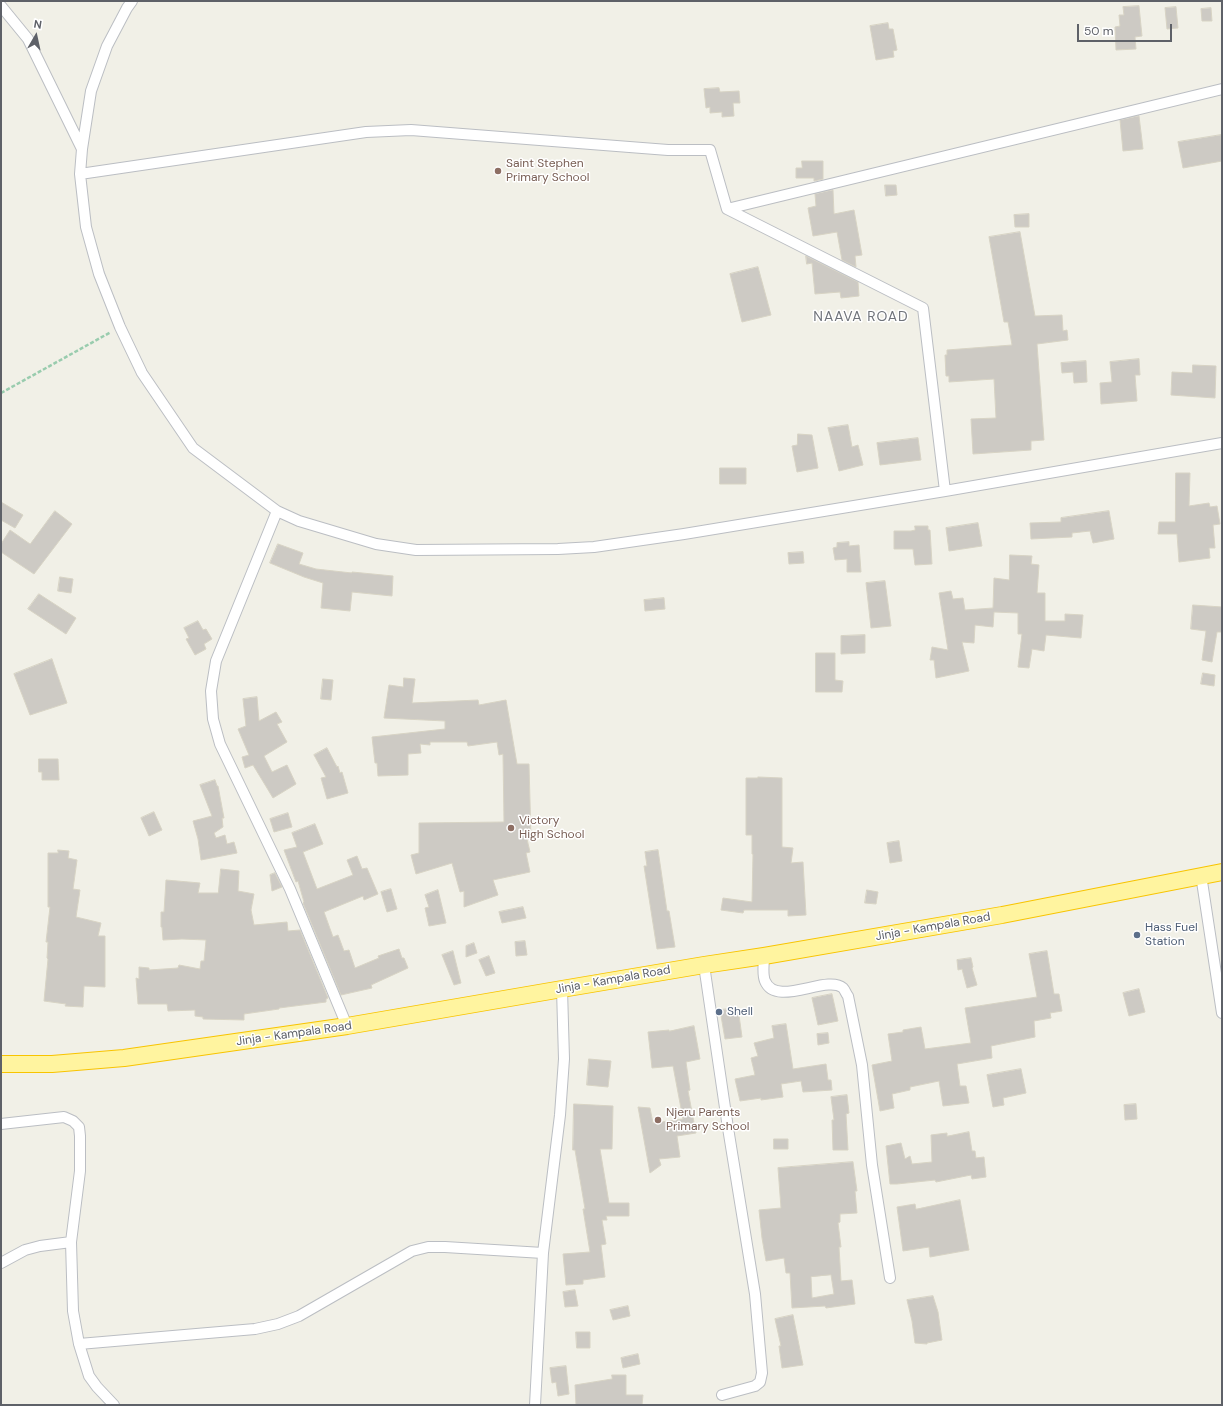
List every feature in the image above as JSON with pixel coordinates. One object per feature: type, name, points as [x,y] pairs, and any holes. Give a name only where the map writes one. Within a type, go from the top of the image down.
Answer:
[{"type":"highway","name":"Jinja - Kampala Road","points":[[1,1064],[52,1064],[124,1058],[347,1026],[1002,915],[1222,872]]},
{"type":"street","points":[[132,1],[107,46],[91,91],[82,149],[80,174],[86,227],[99,274],[120,327],[142,373],[193,448],[277,512],[299,521],[376,544],[416,550],[558,549],[594,547],[684,534],[1222,444]]},
{"type":"street","points":[[1,6],[28,39],[82,149]]},
{"type":"street","points":[[727,209],[1222,89]]},
{"type":"street","points":[[80,174],[366,132],[410,130],[668,150],[710,150],[727,209],[923,308],[945,491]]},
{"type":"street","points":[[277,512],[216,661],[211,691],[213,719],[220,744],[290,889],[347,1026]]},
{"type":"street","points":[[1201,875],[1222,1013]]},
{"type":"street","points":[[764,956],[765,982],[771,988],[787,992],[827,984],[835,985],[843,989],[848,996],[862,1065],[872,1165],[890,1278]]},
{"type":"street","points":[[704,965],[728,1128],[755,1294],[762,1372],[760,1382],[755,1386],[722,1395]]},
{"type":"street","points":[[535,1405],[543,1253],[560,1116],[564,1059],[562,989]]},
{"type":"street","points":[[1,1124],[64,1117],[73,1120],[79,1127],[80,1171],[70,1242],[73,1311],[79,1344],[89,1376],[114,1405]]},
{"type":"street","points":[[1,1263],[25,1250],[40,1246],[70,1242]]},
{"type":"street","points":[[79,1344],[255,1329],[278,1324],[299,1316],[412,1251],[428,1247],[543,1253]]},
{"type":"path","points":[[1,393],[120,327]]},
{"type":"building","points":[[1139,6],[1142,36],[1135,37],[1136,49],[1116,50],[1115,27],[1120,26],[1119,15],[1124,15],[1123,7]]},
{"type":"building","points":[[1176,7],[1178,28],[1167,29],[1165,8]]},
{"type":"building","points":[[1211,8],[1212,21],[1202,21],[1201,9]]},
{"type":"building","points":[[888,23],[889,29],[893,29],[897,50],[893,51],[894,57],[876,60],[870,26]]},
{"type":"building","points":[[719,88],[720,92],[739,91],[740,103],[733,103],[734,116],[722,117],[722,112],[710,113],[710,107],[706,108],[704,89]]},
{"type":"building","points":[[1139,116],[1143,149],[1123,151],[1120,120]]},
{"type":"building","points":[[1221,135],[1222,161],[1183,168],[1178,142]]},
{"type":"building","points":[[802,161],[823,161],[823,179],[814,181],[814,178],[796,178],[796,168],[802,168]]},
{"type":"building","points":[[885,185],[896,185],[897,195],[886,196]]},
{"type":"building","points":[[833,190],[834,214],[854,210],[862,255],[855,256],[856,267],[842,260],[837,232],[813,236],[808,208],[816,206],[815,194]]},
{"type":"building","points":[[1029,214],[1029,227],[1015,227],[1014,215]]},
{"type":"building","points":[[1020,232],[1035,316],[1062,315],[1063,331],[1067,330],[1068,340],[1037,344],[1044,440],[1031,441],[1031,450],[973,454],[971,419],[996,418],[994,379],[949,382],[949,376],[946,376],[945,355],[947,355],[947,350],[1012,345],[1008,322],[1004,322],[989,237]]},
{"type":"building","points":[[806,256],[858,282],[859,296],[841,298],[840,292],[815,294],[812,263],[807,264]]},
{"type":"building","points":[[758,267],[771,315],[742,322],[730,274]]},
{"type":"building","points":[[1139,359],[1140,375],[1135,375],[1137,401],[1101,404],[1100,383],[1112,382],[1110,362]]},
{"type":"building","points":[[1086,361],[1087,382],[1074,383],[1073,372],[1062,373],[1061,363]]},
{"type":"building","points":[[1193,365],[1216,366],[1215,398],[1171,395],[1172,372],[1192,373]]},
{"type":"building","points":[[848,425],[852,447],[858,445],[863,465],[839,471],[828,428]]},
{"type":"building","points":[[798,434],[812,435],[818,468],[797,472],[792,446],[797,445]]},
{"type":"building","points":[[918,438],[921,460],[880,465],[877,443]]},
{"type":"building","points":[[720,468],[746,468],[746,484],[720,484]]},
{"type":"building","points":[[1176,473],[1190,473],[1189,506],[1209,503],[1210,507],[1217,506],[1220,524],[1213,525],[1215,548],[1209,548],[1210,558],[1179,562],[1177,534],[1158,534],[1159,522],[1175,522]]},
{"type":"building","points":[[1,502],[23,515],[15,528],[1,520]]},
{"type":"building","points":[[55,511],[72,524],[34,574],[1,552],[1,544],[10,530],[30,544]]},
{"type":"building","points":[[1109,511],[1114,539],[1093,543],[1090,531],[1072,533],[1072,537],[1031,539],[1030,523],[1061,522],[1061,518]]},
{"type":"building","points":[[978,523],[982,546],[949,551],[946,528]]},
{"type":"building","points":[[915,526],[928,526],[928,530],[930,530],[932,564],[915,565],[913,549],[894,549],[894,531],[911,531],[915,530]]},
{"type":"building","points":[[849,542],[849,546],[859,545],[861,572],[847,572],[847,559],[835,560],[833,548],[837,547],[837,543]]},
{"type":"building","points":[[278,544],[303,553],[299,564],[316,569],[393,576],[392,596],[352,592],[350,611],[321,608],[323,583],[270,563]]},
{"type":"building","points":[[803,552],[804,563],[789,564],[788,553]]},
{"type":"building","points":[[1010,555],[1032,556],[1031,564],[1039,565],[1037,593],[1045,593],[1045,621],[1065,621],[1065,614],[1083,615],[1081,638],[1046,635],[1044,651],[1032,649],[1029,668],[1018,667],[1022,634],[1018,634],[1018,613],[994,612],[993,627],[975,625],[974,643],[962,642],[969,671],[936,678],[934,660],[930,660],[932,647],[948,650],[939,593],[951,591],[953,599],[963,598],[965,610],[993,608],[994,578],[1009,580]]},
{"type":"building","points":[[60,577],[73,579],[71,593],[58,591]]},
{"type":"building","points":[[885,581],[891,626],[871,628],[866,583]]},
{"type":"building","points":[[39,594],[76,618],[66,634],[28,609]]},
{"type":"building","points":[[664,598],[665,609],[645,611],[644,600]]},
{"type":"building","points":[[1193,605],[1222,607],[1222,632],[1217,632],[1212,662],[1202,660],[1206,631],[1191,629]]},
{"type":"building","points":[[198,621],[203,630],[206,629],[212,639],[204,644],[206,649],[195,655],[186,639],[189,638],[184,628]]},
{"type":"building","points":[[865,635],[865,653],[841,654],[841,636]]},
{"type":"building","points":[[816,653],[835,653],[835,680],[843,681],[842,692],[816,692]]},
{"type":"building","points":[[52,659],[67,703],[30,715],[14,674]]},
{"type":"building","points":[[1203,673],[1215,675],[1214,686],[1201,684]]},
{"type":"building","points":[[404,678],[415,679],[412,703],[478,700],[479,705],[506,700],[517,764],[529,764],[531,839],[527,839],[530,852],[526,853],[530,872],[493,880],[498,895],[464,907],[464,891],[460,892],[452,863],[416,874],[411,855],[419,853],[419,823],[504,822],[503,754],[499,755],[497,742],[468,746],[467,742],[430,742],[430,745],[420,744],[421,753],[408,754],[408,775],[378,776],[372,737],[445,729],[445,721],[384,718],[389,685],[403,687]]},
{"type":"building","points":[[323,679],[333,680],[331,700],[321,699]]},
{"type":"building","points":[[257,697],[259,721],[276,712],[282,722],[277,724],[287,742],[264,756],[272,772],[287,765],[296,784],[273,798],[253,765],[245,768],[242,757],[249,755],[238,729],[246,726],[243,699]]},
{"type":"building","points":[[327,748],[337,767],[338,766],[340,773],[342,772],[348,793],[327,799],[321,778],[326,777],[314,755]]},
{"type":"building","points":[[39,759],[58,759],[59,780],[42,780],[42,772],[39,772]]},
{"type":"building","points":[[746,778],[782,778],[782,847],[793,848],[791,863],[803,862],[806,915],[788,916],[788,910],[744,910],[743,913],[721,910],[723,898],[752,902],[753,854],[752,835],[746,835]]},
{"type":"building","points":[[215,780],[218,786],[224,818],[222,818],[223,827],[214,833],[216,838],[225,835],[227,844],[234,842],[237,853],[201,860],[198,839],[193,821],[212,816],[200,785]]},
{"type":"building","points":[[154,812],[162,830],[149,836],[141,818]]},
{"type":"building","points":[[288,813],[292,827],[274,832],[270,819]]},
{"type":"building","points":[[315,824],[323,844],[303,852],[317,889],[353,875],[347,860],[357,856],[362,869],[367,868],[378,894],[364,900],[363,896],[324,912],[333,937],[338,935],[344,951],[349,950],[355,968],[379,958],[378,956],[399,949],[408,968],[371,985],[372,988],[341,995],[303,903],[298,881],[296,882],[284,850],[297,847],[292,833]]},
{"type":"building","points":[[899,841],[902,861],[890,863],[887,843]]},
{"type":"building","points":[[58,850],[69,851],[68,858],[77,860],[73,889],[80,890],[76,917],[101,923],[98,936],[105,936],[105,987],[84,986],[83,1007],[65,1006],[66,1004],[44,1001],[48,959],[48,942],[46,942],[50,907],[48,907],[48,853],[58,853]]},
{"type":"building","points":[[658,850],[667,911],[669,911],[675,947],[657,949],[644,866],[647,866],[645,852]]},
{"type":"building","points":[[221,869],[239,871],[238,891],[254,894],[251,910],[254,925],[287,922],[288,931],[300,930],[328,998],[326,999],[326,1002],[244,1014],[244,1020],[203,1019],[203,1017],[195,1016],[195,1010],[168,1011],[167,1004],[138,1004],[136,978],[139,979],[139,967],[149,968],[149,970],[178,968],[179,965],[200,969],[201,961],[204,961],[206,940],[163,940],[161,912],[164,912],[166,880],[200,883],[198,893],[218,893]]},
{"type":"building","points":[[275,873],[282,887],[272,891],[270,875]]},
{"type":"building","points":[[391,889],[397,909],[387,912],[381,892]]},
{"type":"building","points":[[438,890],[446,923],[429,926],[425,908],[429,907],[425,895]]},
{"type":"building","points":[[867,890],[878,892],[876,904],[865,903]]},
{"type":"building","points":[[523,907],[526,918],[502,923],[499,912]]},
{"type":"building","points":[[525,941],[527,955],[516,956],[515,942]]},
{"type":"building","points":[[474,943],[477,953],[466,957],[466,946]]},
{"type":"building","points":[[453,951],[461,983],[454,985],[442,955]]},
{"type":"building","points":[[1047,951],[1054,994],[1059,994],[1062,1011],[1050,1013],[1051,1018],[1034,1021],[1035,1037],[991,1046],[992,1058],[957,1064],[960,1086],[966,1086],[969,1103],[943,1106],[939,1081],[910,1087],[910,1090],[892,1094],[894,1108],[880,1111],[872,1065],[892,1061],[888,1034],[921,1027],[925,1049],[971,1043],[965,1008],[1037,997],[1029,954]]},
{"type":"building","points":[[489,956],[495,973],[486,976],[479,960]]},
{"type":"building","points":[[971,958],[977,985],[967,988],[962,969],[958,970],[957,960]]},
{"type":"building","points":[[1139,989],[1145,1012],[1129,1016],[1123,993]]},
{"type":"building","points":[[832,994],[838,1021],[818,1025],[812,998]]},
{"type":"building","points":[[738,1008],[742,1037],[725,1039],[720,1010]]},
{"type":"building","points":[[786,1024],[793,1069],[826,1064],[828,1080],[831,1080],[832,1090],[803,1092],[801,1081],[781,1084],[783,1097],[740,1101],[735,1079],[755,1075],[751,1058],[758,1056],[754,1043],[774,1038],[772,1026]]},
{"type":"building","points":[[694,1026],[700,1059],[686,1062],[690,1090],[688,1091],[696,1133],[677,1136],[680,1157],[659,1159],[661,1165],[650,1173],[638,1107],[650,1108],[653,1123],[683,1119],[673,1066],[652,1068],[648,1032],[669,1031]]},
{"type":"building","points":[[828,1033],[829,1043],[818,1045],[817,1034]]},
{"type":"building","points":[[589,1059],[611,1061],[608,1087],[587,1085]]},
{"type":"building","points":[[1021,1069],[1026,1093],[1003,1098],[1004,1105],[993,1107],[987,1075]]},
{"type":"building","points":[[847,1095],[849,1113],[846,1114],[848,1150],[833,1150],[832,1120],[834,1120],[831,1097]]},
{"type":"building","points":[[574,1104],[613,1106],[612,1149],[600,1149],[609,1203],[629,1203],[629,1216],[606,1216],[607,1220],[602,1220],[606,1244],[601,1245],[605,1277],[583,1280],[583,1284],[566,1285],[563,1254],[590,1252],[583,1209],[585,1209],[575,1150],[573,1150]]},
{"type":"building","points":[[1136,1104],[1137,1119],[1125,1120],[1124,1105]]},
{"type":"building","points":[[969,1132],[972,1151],[975,1151],[976,1158],[984,1157],[986,1177],[972,1179],[971,1175],[936,1182],[935,1180],[890,1184],[886,1146],[901,1143],[905,1159],[910,1156],[912,1164],[932,1162],[931,1135],[947,1133],[947,1136]]},
{"type":"building","points":[[774,1139],[788,1139],[788,1149],[774,1149]]},
{"type":"building","points":[[853,1162],[857,1191],[855,1191],[857,1213],[840,1214],[840,1222],[838,1223],[841,1247],[839,1247],[841,1281],[852,1280],[855,1304],[826,1308],[825,1306],[792,1308],[790,1273],[786,1273],[784,1258],[766,1261],[759,1210],[781,1208],[778,1168]],"holes":[[[831,1275],[834,1294],[812,1298],[811,1277]]]},
{"type":"building","points":[[960,1200],[969,1250],[930,1257],[929,1247],[903,1251],[897,1207],[915,1204],[916,1209]]},
{"type":"building","points":[[575,1290],[578,1306],[565,1307],[563,1292]]},
{"type":"building","points":[[933,1296],[938,1312],[942,1340],[927,1344],[915,1343],[907,1300]]},
{"type":"building","points":[[628,1306],[630,1316],[613,1320],[610,1310]]},
{"type":"building","points":[[793,1315],[803,1365],[782,1368],[779,1346],[781,1346],[775,1319]]},
{"type":"building","points":[[576,1332],[590,1332],[590,1348],[577,1348]]},
{"type":"building","points":[[638,1354],[640,1364],[623,1368],[621,1358]]},
{"type":"building","points":[[566,1366],[569,1394],[558,1396],[556,1382],[552,1383],[550,1368]]},
{"type":"building","points":[[612,1375],[626,1375],[626,1395],[643,1395],[642,1405],[576,1405],[575,1385],[612,1379]]},
{"type":"place","name":"Saint Stephen Primary School","points":[[498,171]]},
{"type":"place","name":"Victory High School","points":[[511,828]]},
{"type":"place","name":"Hass Fuel Station","points":[[1137,935]]},
{"type":"place","name":"Shell","points":[[719,1012]]},
{"type":"place","name":"Njeru Parents Primary School","points":[[658,1120]]},
{"type":"district","name":"NAAVA ROAD","points":[[861,317]]}]
